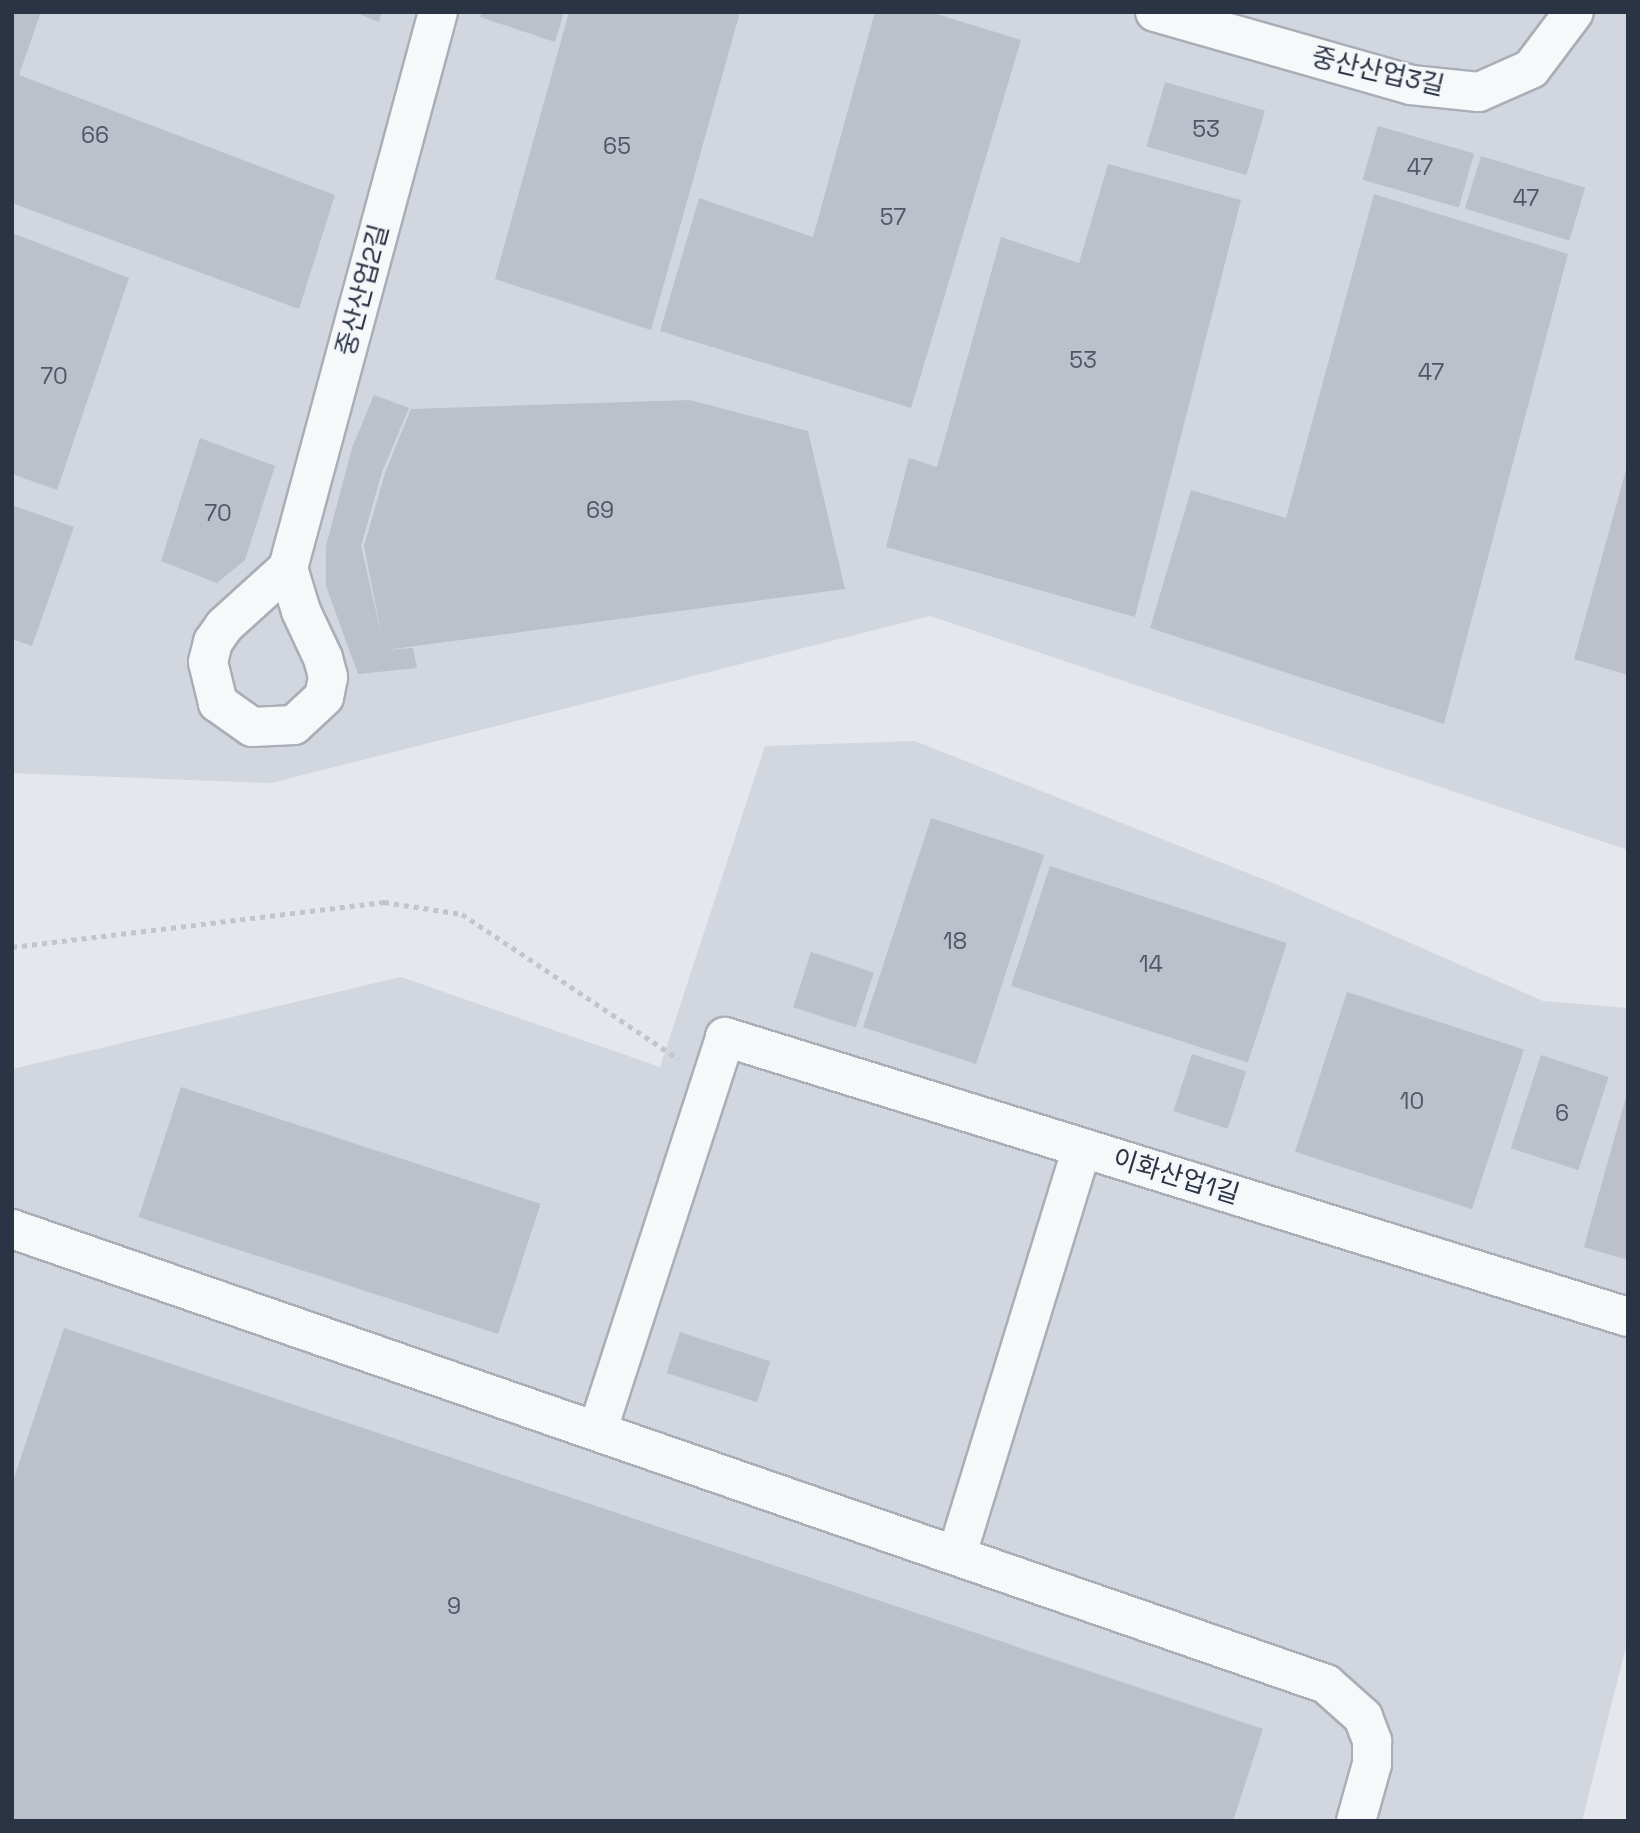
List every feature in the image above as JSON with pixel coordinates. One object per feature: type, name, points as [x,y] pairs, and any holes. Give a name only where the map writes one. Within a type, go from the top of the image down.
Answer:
[{"type":"street","name":"중산산업2길","points":[[288,568],[438,12]]},
{"type":"street","name":"중산산업3길","points":[[1155,12],[1410,85],[1479,92],[1531,69],[1574,12]]},
{"type":"street","name":"이화산업1길","points":[[711,1082],[725,1037],[1628,1317]]},
{"type":"street","points":[[598,1429],[711,1082]]},
{"type":"street","points":[[957,1554],[1082,1148]]},
{"type":"street","points":[[12,1229],[598,1429],[1326,1684],[1363,1717],[1372,1741],[1372,1764],[1356,1821]]},
{"type":"path","points":[[12,947],[384,902],[462,914],[626,1020],[711,1082]]},
{"type":"shaded area","points":[[12,12],[1628,12],[1628,850],[930,616],[271,783],[12,773]]},
{"type":"shaded area","points":[[915,741],[1280,886],[1543,1001],[1628,1008],[1628,1639],[1582,1821],[12,1821],[12,1069],[401,977],[660,1067],[765,746]]},
{"type":"building","points":[[12,12],[41,12],[19,75],[335,195],[299,309],[12,203]]},
{"type":"building","points":[[354,12],[382,12],[379,22]]},
{"type":"building","points":[[482,12],[564,12],[555,42],[480,17]]},
{"type":"building","points":[[569,12],[740,12],[651,330],[495,279]]},
{"type":"building","points":[[875,12],[930,12],[1021,40],[911,408],[660,331],[699,198],[813,237]]},
{"type":"building","points":[[1165,82],[1265,111],[1247,175],[1147,146]]},
{"type":"building","points":[[1378,126],[1474,154],[1459,207],[1363,180]]},
{"type":"building","points":[[1481,156],[1585,188],[1569,240],[1465,209]]},
{"type":"building","points":[[1108,164],[1241,200],[1135,617],[886,547],[909,458],[937,467],[1001,237],[1079,263]]},
{"type":"building","points":[[1374,194],[1568,254],[1444,724],[1150,628],[1191,490],[1286,518]]},
{"type":"building","points":[[12,233],[129,278],[57,490],[12,474]]},
{"type":"building","points":[[374,395],[409,408],[382,472],[361,546],[383,642],[364,546],[385,473],[411,409],[690,400],[808,431],[845,589],[385,650],[413,648],[417,668],[358,674],[326,586],[326,546],[352,448]]},
{"type":"building","points":[[200,438],[275,466],[245,560],[217,583],[161,561]]},
{"type":"building","points":[[1628,466],[1628,675],[1574,659]]},
{"type":"building","points":[[12,505],[74,527],[32,646],[12,639]]},
{"type":"building","points":[[931,818],[1044,855],[976,1064],[863,1027]]},
{"type":"building","points":[[1050,866],[1287,943],[1248,1063],[1011,986]]},
{"type":"building","points":[[811,952],[874,972],[856,1028],[793,1007]]},
{"type":"building","points":[[1347,992],[1524,1049],[1472,1209],[1295,1152]]},
{"type":"building","points":[[1192,1054],[1246,1072],[1228,1129],[1173,1111]]},
{"type":"building","points":[[1541,1055],[1609,1077],[1578,1170],[1511,1148]]},
{"type":"building","points":[[181,1087],[540,1204],[498,1334],[139,1217]]},
{"type":"building","points":[[1628,1093],[1628,1260],[1584,1247]]},
{"type":"building","points":[[64,1328],[1263,1729],[1233,1821],[12,1821],[12,1484]]},
{"type":"building","points":[[680,1332],[770,1361],[757,1402],[667,1373]]}]
